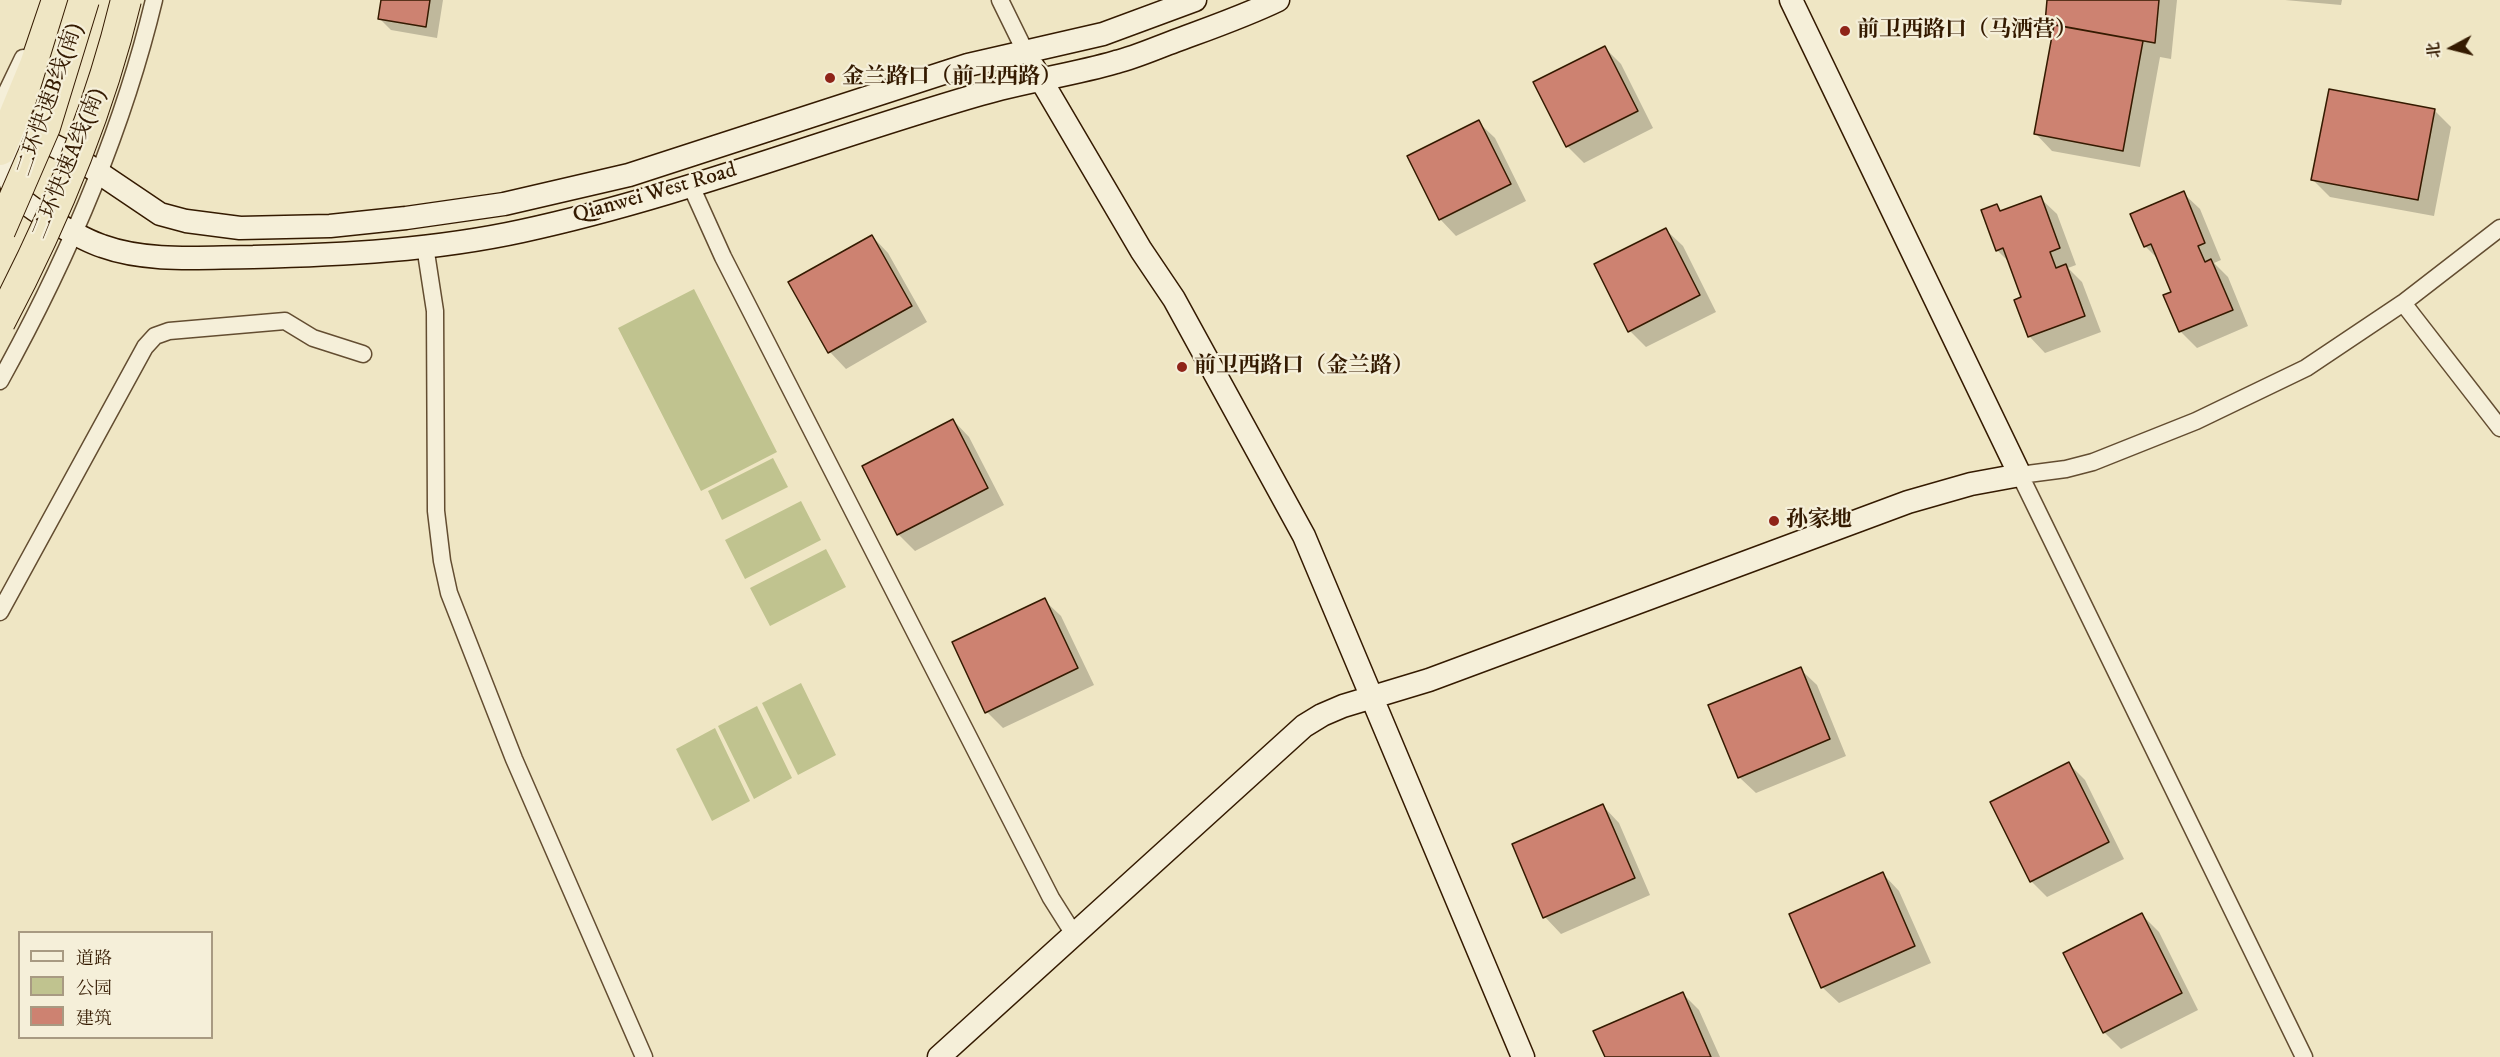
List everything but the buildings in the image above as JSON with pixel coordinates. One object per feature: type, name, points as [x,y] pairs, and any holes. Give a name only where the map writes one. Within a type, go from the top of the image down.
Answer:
[{"type":"highway","points":[[6,126],[39,55],[57,0]]},
{"type":"highway","name":"二环快速B线(南)","points":[[0,231],[45,127],[84,0]]},
{"type":"highway","name":"二环快速A线(南)","points":[[0,322],[39,245],[70,174],[104,79],[126,0]]},
{"type":"street","points":[[6,126],[50,0]]},
{"type":"street","points":[[6,126],[59,19],[62,0]]},
{"type":"street","points":[[0,381],[36,312],[99,172],[123,107],[154,0]]},
{"type":"street","points":[[1000,0],[1040,80],[1141,250],[1174,299],[1304,536],[1523,1057]]},
{"type":"street","name":"Qianwei West Road","points":[[6,126],[71,154],[160,214],[240,228],[330,226],[504,204],[629,175],[968,65],[1103,34],[1195,0]]},
{"type":"street","name":"Qianwei West Road","points":[[6,126],[11,153],[9,169],[12,190],[20,201],[73,233],[102,247],[131,254],[184,258],[303,256],[425,246],[520,232],[691,186],[984,93],[1117,62],[1250,13],[1278,0]]},
{"type":"street","points":[[1791,0],[2304,1057]]},
{"type":"street","points":[[691,186],[723,257],[1045,888],[1075,936]]},
{"type":"street","points":[[939,1057],[1304,726],[1343,706],[1440,676],[1908,502],[1971,484],[2066,469],[2093,462],[2196,421],[2306,368],[2403,303],[2500,228]]},
{"type":"street","points":[[425,246],[435,311],[436,511],[442,561],[449,593],[514,759],[644,1057]]},
{"type":"street","points":[[2403,303],[2500,429]]},
{"type":"street","points":[[0,612],[145,348],[155,336],[169,331],[285,321],[313,338],[363,354]]},
{"type":"green space","points":[[694,289],[777,452],[701,491],[618,328]]},
{"type":"green space","points":[[773,458],[788,487],[722,520],[708,491]]},
{"type":"green space","points":[[801,501],[821,540],[745,579],[725,540]]},
{"type":"green space","points":[[826,549],[846,587],[770,626],[750,588]]},
{"type":"green space","points":[[801,683],[836,755],[798,775],[762,703]]},
{"type":"green space","points":[[757,706],[792,778],[754,799],[718,726]]},
{"type":"green space","points":[[715,728],[750,801],[712,821],[676,749]]},
{"type":"place","name":"前卫西路口（马洒营）","points":[[1845,31]]},
{"type":"place","name":"金兰路口（前卫西路）","points":[[830,78]]},
{"type":"place","name":"前卫西路口（金兰路）","points":[[1182,367]]},
{"type":"place","name":"孙家地","points":[[1774,521]]}]
